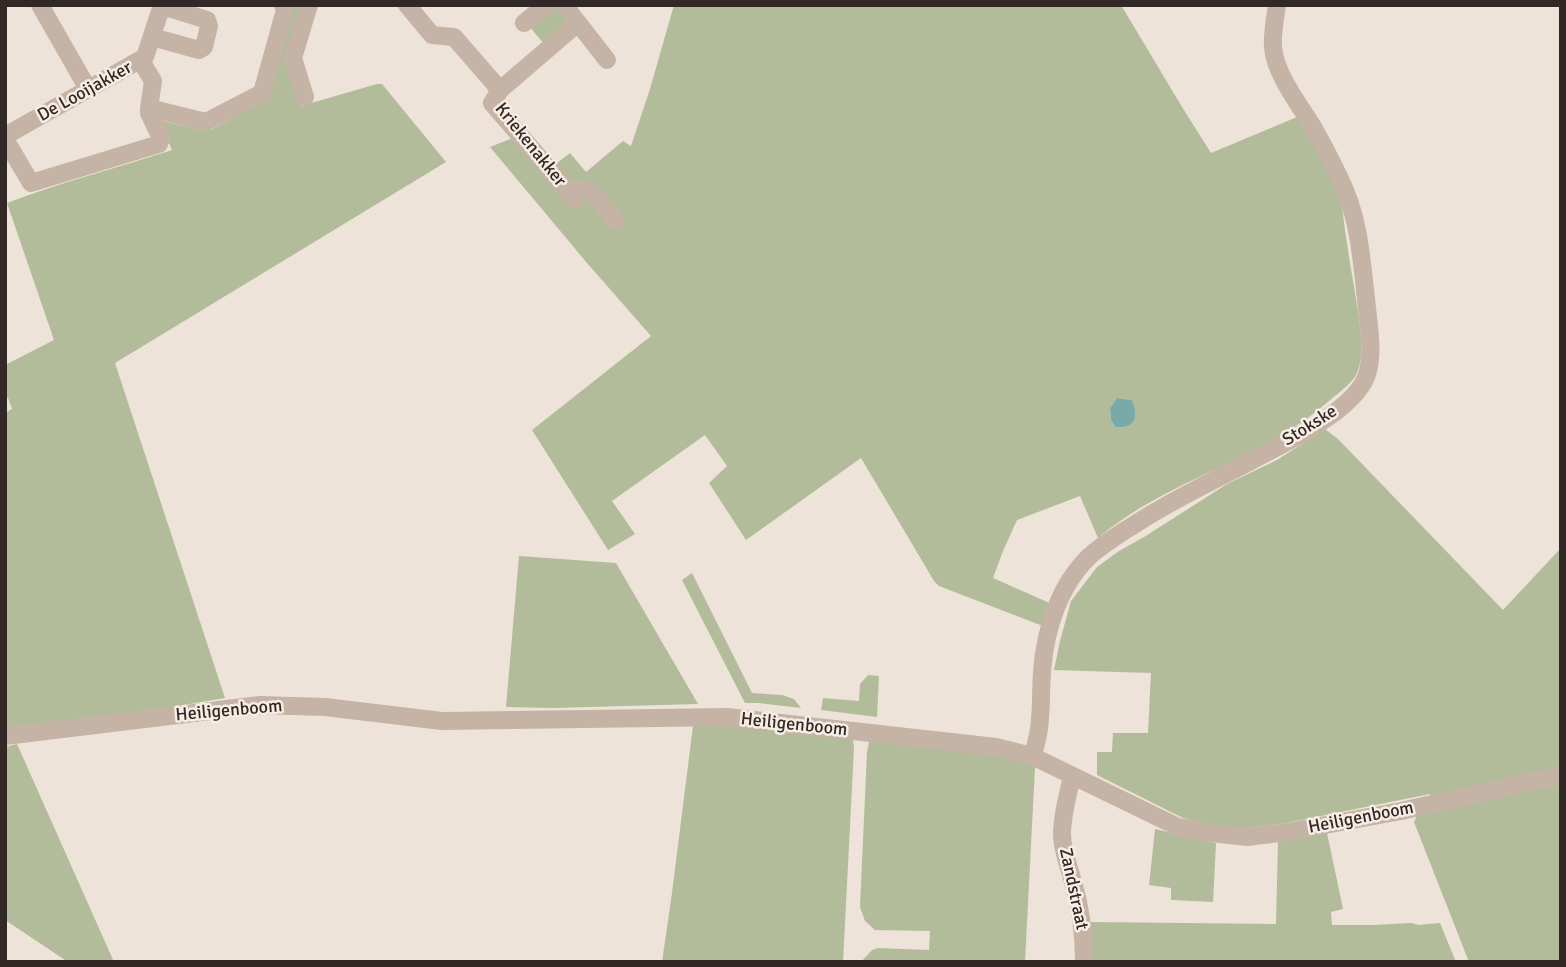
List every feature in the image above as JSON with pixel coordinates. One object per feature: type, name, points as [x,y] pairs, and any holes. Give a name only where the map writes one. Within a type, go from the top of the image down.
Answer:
[{"type":"street","points":[[40,5],[88,89]]},
{"type":"street","points":[[149,108],[206,122],[262,93],[285,10],[283,5]]},
{"type":"street","points":[[305,97],[293,58],[309,5]]},
{"type":"street","name":"Kriekenakker","points":[[407,5],[432,34],[454,37],[500,90]]},
{"type":"street","points":[[524,23],[547,5]]},
{"type":"street","points":[[564,5],[607,60]]},
{"type":"street","name":"Stokske","points":[[1032,755],[1040,729],[1042,669],[1050,626],[1061,597],[1086,561],[1137,522],[1328,417],[1359,391],[1368,373],[1370,345],[1354,216],[1341,180],[1278,68],[1273,48],[1277,5]]},
{"type":"street","name":"De Looijakker","points":[[5,137],[141,61],[145,57],[162,6],[207,20],[209,26],[204,47],[199,50],[152,37]]},
{"type":"street","name":"Kriekenakker","points":[[578,23],[500,90],[492,103],[570,195],[590,191],[615,220]]},
{"type":"street","points":[[5,137],[31,183],[159,144],[161,138],[149,113],[153,81],[141,61]]},
{"type":"street","name":"Heiligenboom","points":[[5,736],[260,705],[324,707],[442,721],[727,718],[959,742],[1032,755],[1178,827],[1247,837],[1401,811],[1561,775]]},
{"type":"street","name":"Zandstraat","points":[[1072,776],[1062,836],[1083,926],[1084,962]]},
{"type":"green space","points":[[290,5],[307,5],[298,92],[301,106],[382,84],[446,162],[115,363],[225,698],[5,730],[5,413],[12,409],[5,397],[5,365],[54,340],[7,203],[172,150],[159,120],[211,130],[265,100]]},
{"type":"green space","points":[[674,5],[1121,5],[1211,153],[1297,117],[1327,166],[1340,196],[1361,331],[1361,355],[1356,375],[1344,389],[1302,422],[1244,455],[1154,500],[1098,538],[1080,496],[1017,520],[993,578],[1054,605],[1048,628],[939,586],[861,458],[746,540],[709,483],[727,466],[705,435],[612,501],[635,534],[608,550],[532,430],[651,336],[490,147],[513,138],[572,205],[586,197],[607,221],[613,209],[588,183],[566,183],[552,167],[570,153],[586,172],[623,141],[631,146]],"holes":[[[1117,398],[1132,400],[1134,421],[1128,426],[1115,427],[1110,408]]]},
{"type":"green space","points":[[558,6],[569,25],[545,45],[529,26],[550,8]]},
{"type":"green space","points":[[1325,429],[1338,439],[1503,610],[1561,548],[1561,962],[1469,962],[1414,822],[1417,815],[1431,812],[1430,794],[1286,823],[1221,828],[1183,818],[1097,775],[1097,752],[1112,752],[1113,733],[1148,733],[1151,673],[1054,670],[1071,601],[1097,567],[1119,551],[1227,484],[1277,460]]},
{"type":"green space","points":[[519,556],[616,563],[698,704],[506,707]]},
{"type":"green space","points":[[692,573],[752,693],[782,695],[794,699],[801,708],[745,703],[682,580]]},
{"type":"green space","points":[[868,675],[879,676],[877,717],[821,710],[823,698],[859,701],[860,684]]},
{"type":"green space","points":[[717,725],[849,734],[853,740],[843,962],[662,962],[693,726]]},
{"type":"green space","points":[[873,738],[960,746],[1025,762],[1035,767],[1025,962],[861,962],[872,950],[878,948],[929,950],[930,931],[875,930],[865,921],[860,907],[867,752],[869,742]]},
{"type":"green space","points":[[17,744],[114,962],[68,962],[5,920],[5,747]]},
{"type":"green space","points":[[1155,829],[1216,843],[1213,902],[1171,900],[1171,888],[1149,885]]},
{"type":"green space","points":[[1327,833],[1343,909],[1331,912],[1332,925],[1440,923],[1456,962],[1090,962],[1091,922],[1276,924],[1278,842]]},
{"type":"water","points":[[1117,398],[1132,400],[1135,417],[1128,426],[1115,427],[1111,420],[1110,408]]}]
